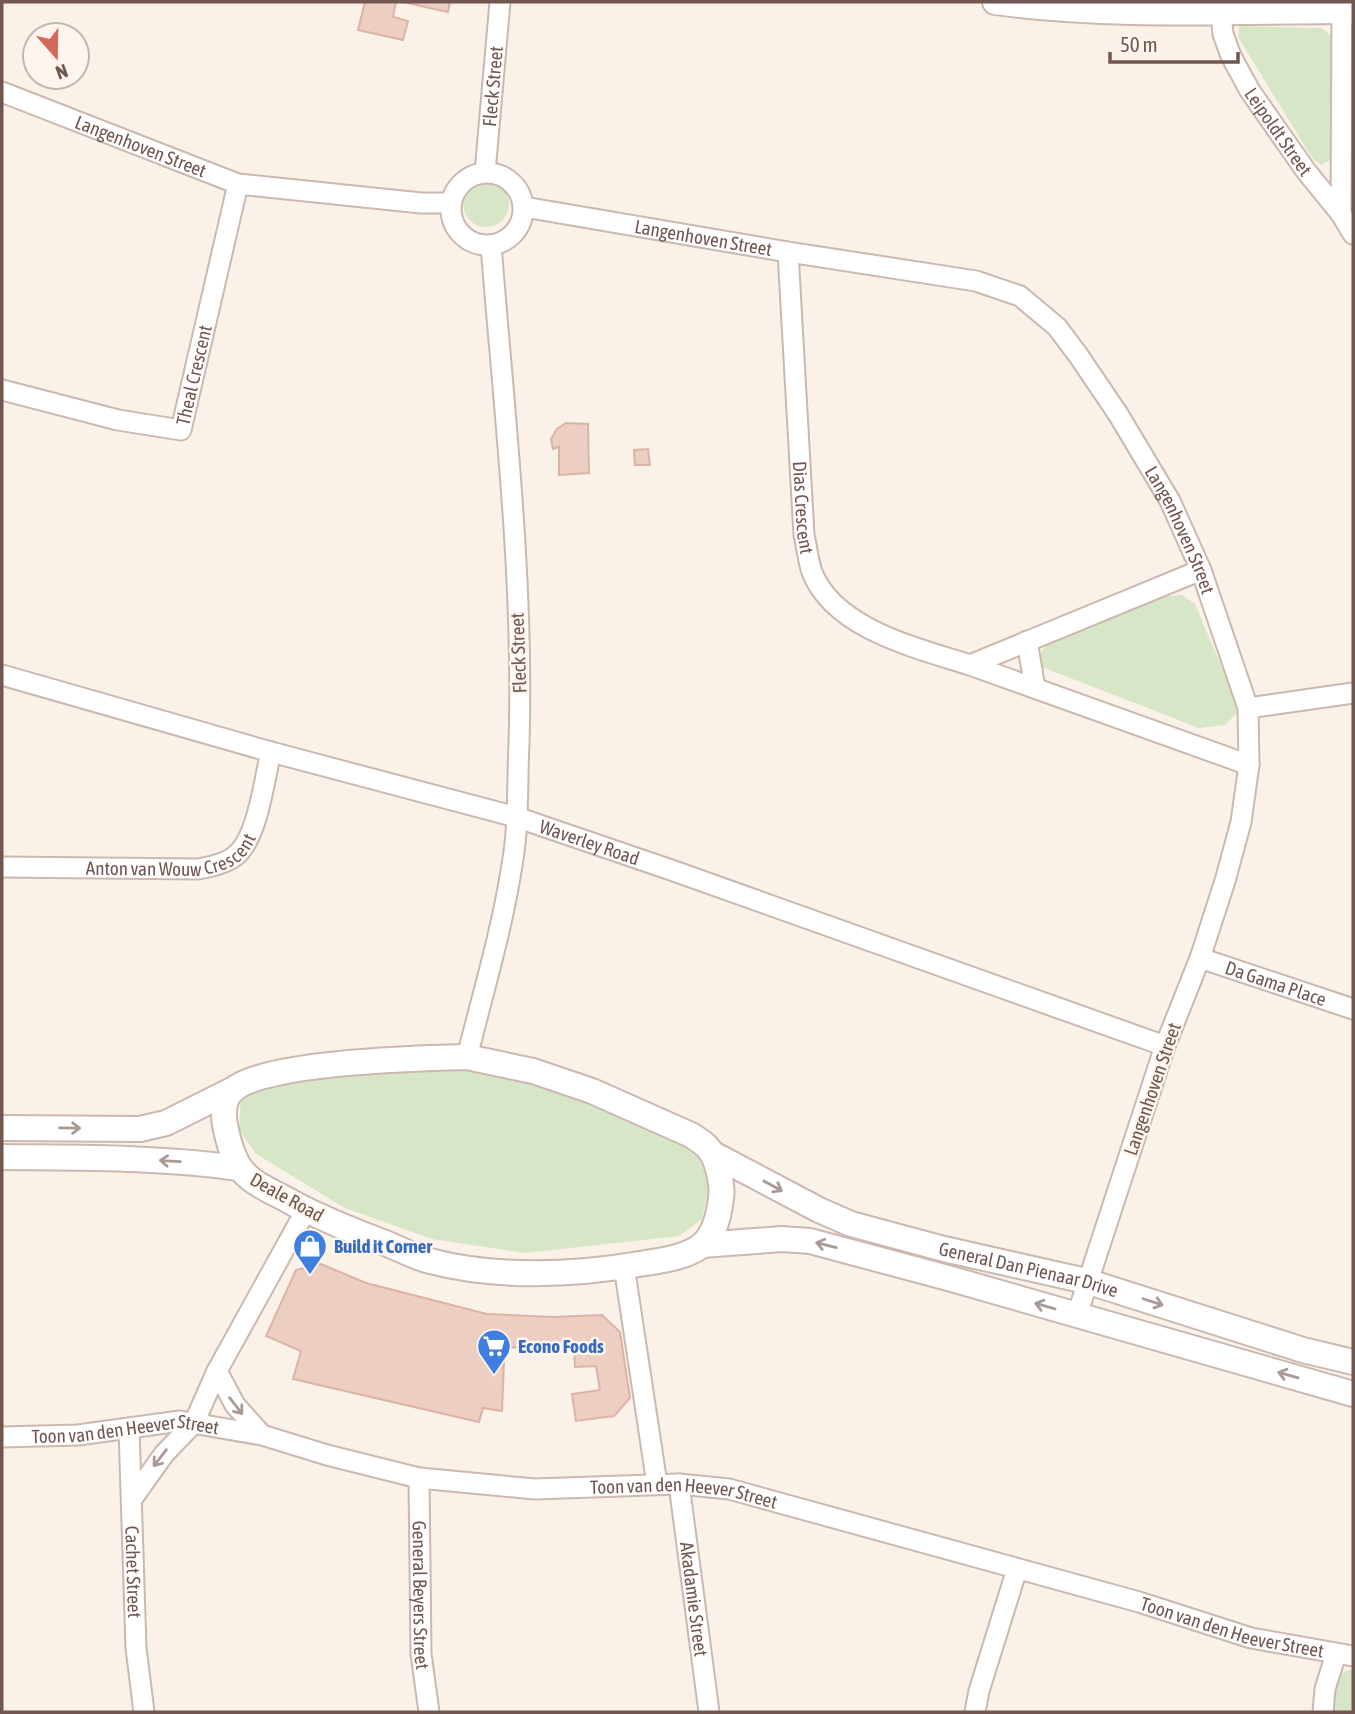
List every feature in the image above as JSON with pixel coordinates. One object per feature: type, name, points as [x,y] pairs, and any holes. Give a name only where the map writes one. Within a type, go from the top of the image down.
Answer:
[{"type":"street","name":"Fleck Street","points":[[485,172],[500,2]]},
{"type":"street","points":[[995,2],[1075,6],[1345,8]]},
{"type":"street","name":"Leipoldt Street","points":[[1220,7],[1223,34],[1231,56],[1250,91],[1353,234]]},
{"type":"street","name":"Leipoldt Street","points":[[1341,214],[1345,8]]},
{"type":"street","name":"Langenhoven Street","points":[[2,92],[238,184],[421,203],[451,203]]},
{"type":"street","points":[[485,172],[509,179],[518,188],[524,206],[516,231],[507,240],[491,245],[466,239],[457,230],[450,211],[451,203],[454,191],[463,181],[474,174],[485,172]]},
{"type":"street","name":"Theal Crescent","points":[[2,390],[118,420],[181,430],[238,184]]},
{"type":"street","name":"Langenhoven Street","points":[[524,206],[788,252],[976,281],[1020,296],[1057,327],[1071,346],[1118,414],[1170,501],[1201,570],[1248,709],[1249,765],[1241,822],[1200,958],[1165,1046],[1077,1314]]},
{"type":"street","name":"Fleck Street","points":[[467,1057],[510,876],[516,817],[521,675],[491,245]]},
{"type":"street","name":"Dias Crescent","points":[[788,252],[804,535],[811,571],[830,602],[849,618],[929,652],[1249,765]]},
{"type":"street","points":[[970,665],[1201,570]]},
{"type":"street","points":[[1027,642],[1035,688]]},
{"type":"street","name":"Waverley Road","points":[[2,675],[516,817],[1165,1046]]},
{"type":"street","points":[[1248,709],[1353,693]]},
{"type":"street","name":"Anton van Wouw Crescent","points":[[2,867],[198,869],[223,862],[233,857],[245,845],[249,836],[271,751]]},
{"type":"street","name":"Da Gama Place","points":[[1200,958],[1353,1009]]},
{"type":"street","points":[[2,1128],[140,1129],[166,1123],[250,1081],[290,1070],[467,1057]]},
{"type":"street","name":"General Dan Pienaar Drive","points":[[467,1057],[533,1071],[592,1091],[691,1135],[713,1154],[851,1224],[944,1249],[1086,1281],[1303,1350],[1353,1362]]},
{"type":"street","name":"Deale Road","points":[[232,1090],[223,1108],[231,1155],[238,1168],[254,1182],[306,1210],[429,1261],[457,1265]]},
{"type":"street","points":[[702,1245],[716,1226],[722,1195],[713,1154]]},
{"type":"street","name":"Deale Road","points":[[2,1157],[111,1158],[202,1163],[238,1168]]},
{"type":"street","points":[[132,1499],[164,1454],[194,1423],[217,1371],[306,1210]]},
{"type":"street","name":"General Dan Pienaar Drive","points":[[457,1265],[485,1270],[538,1273],[624,1266],[668,1259],[702,1245],[782,1238],[810,1241],[1077,1314],[1353,1394]]},
{"type":"street","points":[[624,1266],[657,1484]]},
{"type":"street","points":[[217,1371],[234,1405],[262,1436]]},
{"type":"street","name":"Toon van den Heever Street","points":[[2,1437],[78,1435],[180,1421],[262,1436],[418,1478],[535,1489],[679,1483],[729,1489],[1139,1602],[1251,1637],[1345,1655]]},
{"type":"street","name":"Cachet Street","points":[[129,1429],[136,1647],[144,1712]]},
{"type":"street","name":"General Beyers Street","points":[[418,1478],[421,1654],[429,1712]]},
{"type":"street","name":"Akadamie Street","points":[[679,1483],[709,1712]]},
{"type":"street","points":[[975,1712],[1017,1569]]},
{"type":"street","points":[[1323,1712],[1325,1689],[1345,1655]]},
{"type":"green space","points":[[1239,26],[1322,28],[1333,38],[1335,149],[1329,161],[1321,165],[1312,158],[1238,37]]},
{"type":"green space","points":[[486,181],[502,188],[509,204],[502,220],[486,227],[470,220],[463,204],[470,188]]},
{"type":"green space","points":[[1182,595],[1195,604],[1235,699],[1237,713],[1225,725],[1199,728],[1042,667],[1041,652],[1054,636],[1168,596]]},
{"type":"green space","points":[[503,1066],[680,1134],[703,1157],[708,1191],[702,1219],[679,1236],[525,1253],[432,1239],[345,1208],[256,1154],[239,1130],[241,1097],[269,1075]]},
{"type":"green space","points":[[1353,1670],[1353,1712],[1334,1712],[1334,1678]]},
{"type":"building","points":[[365,2],[396,2],[393,17],[408,21],[403,40],[358,30]]},
{"type":"building","points":[[403,2],[450,2],[448,12]]},
{"type":"building","points":[[566,423],[588,424],[589,473],[559,475],[559,447],[553,449],[551,439],[557,429]]},
{"type":"building","points":[[648,449],[650,465],[635,465],[634,450]]},
{"type":"building","points":[[321,1264],[366,1283],[487,1314],[553,1317],[602,1315],[620,1332],[630,1398],[614,1416],[576,1421],[572,1394],[600,1390],[596,1366],[575,1367],[574,1351],[548,1349],[484,1346],[482,1358],[504,1361],[502,1411],[483,1408],[479,1422],[293,1379],[301,1351],[266,1336],[296,1270]]},
{"type":"place","name":"Build it Corner","points":[[310,1276]]},
{"type":"place","name":"Econo Foods","points":[[494,1376]]}]
